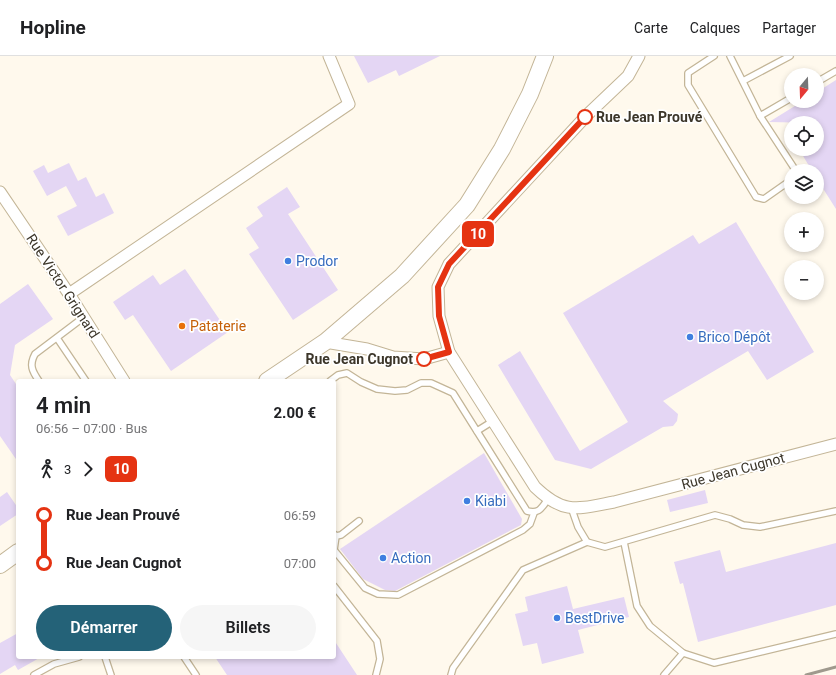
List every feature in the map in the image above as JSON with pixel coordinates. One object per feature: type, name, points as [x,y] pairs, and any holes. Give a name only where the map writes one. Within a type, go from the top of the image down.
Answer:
[{"type":"main road","points":[[271,379],[325,342],[402,276],[467,205],[502,149],[530,94],[546,56]]},
{"type":"main road","points":[[0,565],[16,553]]},
{"type":"street","points":[[69,294],[349,104],[329,56]]},
{"type":"street","points":[[325,342],[367,350],[393,357],[424,359],[449,352],[439,316],[438,287],[449,264],[587,115],[628,76],[638,56]]},
{"type":"street","name":"Rue Victor Grignard","points":[[0,192],[69,294],[123,379]]},
{"type":"street","name":"Rue Jean Cugnot","points":[[449,352],[535,487],[548,500],[555,504],[577,508],[614,502],[836,444]]},
{"type":"lane","points":[[714,56],[688,73],[688,85],[756,197],[764,199],[784,185]]},
{"type":"lane","points":[[730,56],[760,116],[791,164]]},
{"type":"lane","points":[[743,81],[790,56]]},
{"type":"lane","points":[[824,78],[836,71]]},
{"type":"lane","points":[[760,116],[784,102]]},
{"type":"lane","points":[[37,379],[32,371],[31,362],[35,354],[84,317]]},
{"type":"lane","points":[[57,338],[85,379]]},
{"type":"lane","points":[[333,379],[338,375],[347,374],[377,389],[395,391],[407,390],[421,383],[431,383],[453,393],[526,511],[534,513],[539,512],[548,500]]},
{"type":"lane","points":[[477,431],[493,421]]},
{"type":"lane","points":[[571,507],[578,527],[587,542]]},
{"type":"lane","points":[[451,675],[452,668],[523,570],[587,542],[605,547],[715,515],[730,519],[743,526],[760,527],[836,511]]},
{"type":"lane","points":[[336,553],[356,579],[365,588],[378,594],[398,595],[523,530],[530,524],[534,513]]},
{"type":"lane","points":[[336,535],[341,535],[359,521]]},
{"type":"lane","points":[[624,542],[638,606],[650,626],[682,653],[714,663],[836,634]]},
{"type":"lane","points":[[336,589],[377,642],[380,659],[376,675]]},
{"type":"lane","points":[[664,675],[682,653]]},
{"type":"lane","points":[[34,675],[54,664],[72,659]]},
{"type":"lane","points":[[106,659],[111,675]]},
{"type":"lane","points":[[185,659],[196,675]]},
{"type":"building","points":[[354,56],[440,56],[399,76],[396,70],[368,83]]},
{"type":"building","points":[[836,80],[836,209],[824,190],[824,164],[808,164],[803,156],[824,156],[824,116],[784,116],[784,122],[769,122],[792,108],[824,108],[824,88]]},
{"type":"building","points":[[69,163],[78,181],[86,177],[96,197],[104,193],[114,213],[68,236],[57,216],[77,206],[66,186],[47,196],[33,171],[44,165],[48,173]]},
{"type":"building","points":[[287,187],[300,207],[288,214],[338,290],[293,320],[249,254],[259,248],[246,228],[263,216],[257,207]]},
{"type":"building","name":"Brico Dépôt","points":[[736,222],[814,352],[767,380],[748,351],[663,401],[678,414],[677,421],[673,426],[663,427],[591,469],[555,460],[498,365],[520,351],[580,451],[628,422],[563,313],[693,235],[699,244]]},
{"type":"building","name":"Pataterie","points":[[185,269],[228,332],[171,371],[133,315],[125,320],[113,302],[153,275],[160,285]]},
{"type":"building","points":[[28,284],[53,319],[15,345],[10,375],[16,384],[16,459],[0,436],[0,304]]},
{"type":"building","points":[[484,453],[522,519],[521,525],[395,591],[385,590],[363,579],[340,549]]},
{"type":"building","points":[[705,490],[708,503],[670,512],[667,500]]},
{"type":"building","points":[[7,492],[16,505],[16,515],[0,526],[0,497]]},
{"type":"building","points":[[836,543],[836,605],[698,642],[683,583],[680,584],[674,562],[720,550],[726,572]]},
{"type":"building","points":[[567,586],[573,609],[624,597],[629,617],[578,630],[584,653],[542,664],[537,643],[523,646],[515,614],[528,611],[525,597]]},
{"type":"building","points":[[16,634],[16,659],[37,659],[18,670],[15,665],[0,674],[0,643]]},
{"type":"building","points":[[336,643],[357,675],[227,675],[216,659],[336,659]]},
{"type":"railway","points":[[806,675],[836,667]]},
{"type":"bus line","name":"10","points":[[424,359],[449,352],[439,316],[438,287],[449,264],[585,117]]},
{"type":"place","name":"Rue Jean Prouvé","points":[[585,117]]},
{"type":"place","name":"Prodor","points":[[288,261]]},
{"type":"place","name":"Pataterie","points":[[182,326]]},
{"type":"place","name":"Brico Dépôt","points":[[690,337]]},
{"type":"place","name":"Rue Jean Cugnot","points":[[424,359]]},
{"type":"place","name":"Kiabi","points":[[467,501]]},
{"type":"place","name":"Action","points":[[383,558]]},
{"type":"place","name":"BestDrive","points":[[557,618]]}]
